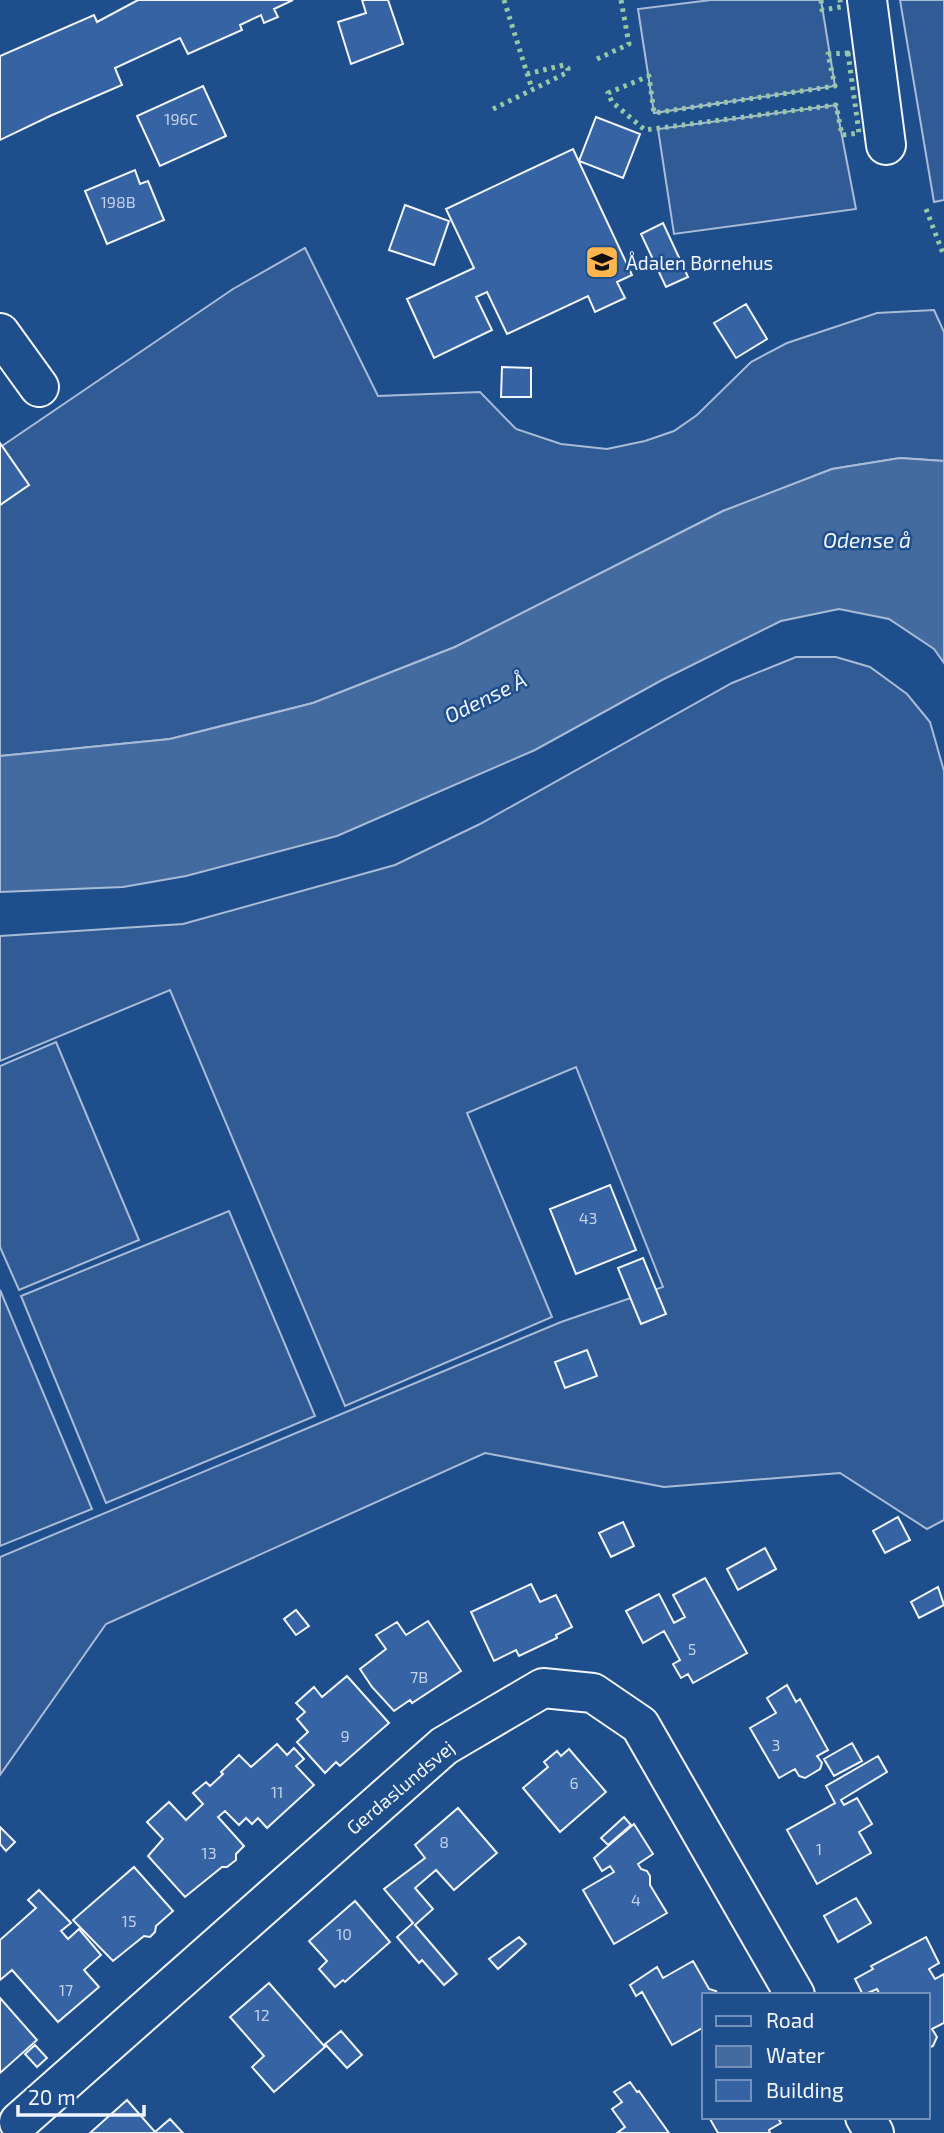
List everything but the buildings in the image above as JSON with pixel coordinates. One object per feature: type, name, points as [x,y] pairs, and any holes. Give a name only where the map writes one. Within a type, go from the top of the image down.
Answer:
[{"type":"street","points":[[867,0],[886,145]]},
{"type":"street","points":[[0,333],[39,387]]},
{"type":"street","name":"Gerdaslundsvej","points":[[19,2122],[444,1746],[543,1688],[593,1693],[640,1725],[794,1993]]},
{"type":"shaded area","points":[[711,0],[821,0],[835,86],[654,113],[638,9]]},
{"type":"shaded area","points":[[900,0],[944,0],[944,200],[934,202]]},
{"type":"shaded area","points":[[836,105],[856,209],[674,234],[658,129]]},
{"type":"shaded area","points":[[305,248],[378,396],[480,392],[516,429],[561,444],[607,449],[645,441],[674,431],[697,415],[751,362],[787,343],[877,313],[934,310],[944,332],[944,461],[900,458],[832,469],[723,511],[455,647],[313,703],[170,739],[0,756],[0,505],[29,485],[2,446],[233,289]]},
{"type":"shaded area","points":[[796,657],[836,657],[870,667],[907,694],[930,722],[944,771],[944,1520],[927,1529],[840,1473],[664,1487],[485,1453],[106,1624],[0,1775],[0,1557],[561,1322],[663,1287],[576,1067],[467,1113],[552,1317],[345,1406],[170,990],[0,1061],[0,936],[183,924],[395,865],[480,824],[732,683]]},
{"type":"shaded area","points":[[56,1042],[139,1240],[19,1290],[0,1247],[0,1066]]},
{"type":"shaded area","points":[[229,1211],[315,1416],[106,1503],[21,1296]]},
{"type":"shaded area","points":[[0,1290],[92,1509],[0,1546]]},
{"type":"water","name":"Odense å","points":[[900,458],[944,461],[944,663],[934,649],[889,619],[839,609],[781,621],[662,680],[535,750],[337,836],[186,876],[123,887],[0,892],[0,756],[170,739],[313,703],[455,647],[723,511],[832,469]]},
{"type":"hedge","points":[[504,0],[532,89]]},
{"type":"hedge","points":[[597,59],[629,44],[621,0]]},
{"type":"hedge","points":[[821,0],[822,10],[841,7],[840,0]]},
{"type":"hedge","points":[[848,53],[859,133],[842,135],[836,105],[645,130],[612,102],[608,93],[649,76],[654,113],[835,86],[828,54],[848,53]]},
{"type":"hedge","points":[[493,109],[568,72],[568,68],[564,65],[527,74]]},
{"type":"hedge","points":[[926,209],[944,256]]},
{"type":"place","name":"Ådalen Børnehus","points":[[602,262]]},
{"type":"water label","name":"Odense Å","points":[[485,697]]}]
